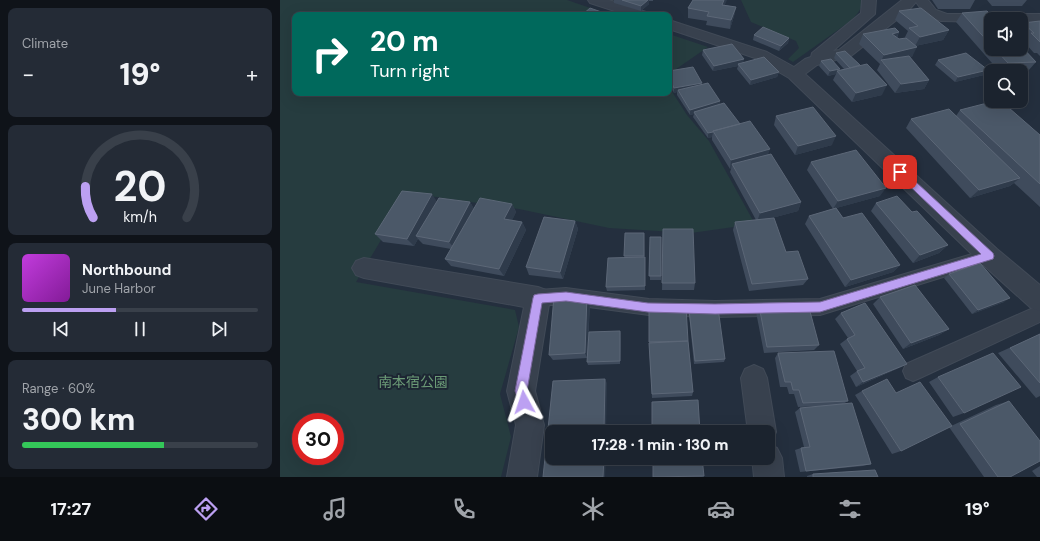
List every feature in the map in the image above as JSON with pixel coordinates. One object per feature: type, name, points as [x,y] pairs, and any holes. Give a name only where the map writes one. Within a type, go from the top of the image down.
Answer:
[{"type":"street","points":[[595,0],[632,12]]},
{"type":"street","points":[[795,74],[868,14],[869,0]]},
{"type":"street","points":[[811,62],[845,53],[903,8],[910,0]]},
{"type":"street","points":[[921,0],[931,13],[946,18],[1040,18]]},
{"type":"street","points":[[672,25],[761,54],[795,74],[989,256],[1040,300]]},
{"type":"street","points":[[364,268],[538,298],[521,391],[530,425],[522,477]]},
{"type":"street","points":[[754,378],[761,425]]},
{"type":"street","points":[[767,465],[769,477]]},
{"type":"lane","points":[[538,298],[566,296],[648,307],[715,309],[820,307],[989,256]]},
{"type":"lane","points":[[913,371],[1040,313]]},
{"type":"green space","name":"南本宿公園","points":[[280,0],[567,0],[602,12],[292,12],[292,96],[672,96],[672,92],[687,115],[709,141],[755,224],[691,233],[609,228],[519,209],[409,193],[356,282],[515,310],[519,327],[500,394],[511,437],[501,477],[280,477]]},
{"type":"green space","points":[[741,0],[862,0],[862,6],[852,20],[793,62],[788,59],[799,48],[796,41],[751,22]]},
{"type":"green space","points":[[672,35],[708,47],[672,72]]},
{"type":"building","points":[[622,0],[648,0],[641,6]]},
{"type":"building","points":[[693,0],[724,0],[722,5],[736,7],[731,20],[707,16],[709,12],[688,8]]},
{"type":"building","points":[[590,8],[601,12],[585,12]]},
{"type":"building","points":[[921,8],[949,30],[920,37],[909,28],[918,26],[899,11]]},
{"type":"building","points":[[987,11],[988,12],[984,12],[984,37],[962,13]]},
{"type":"building","points":[[1040,21],[1040,42],[1031,33],[1034,33],[1028,28],[1028,22]]},
{"type":"building","points":[[763,27],[789,38],[781,46],[754,35]]},
{"type":"building","points":[[895,28],[899,32],[892,34],[899,39],[906,38],[917,47],[884,55],[863,34]]},
{"type":"building","points":[[732,44],[744,59],[714,66],[703,50]]},
{"type":"building","points":[[845,51],[860,65],[850,68],[836,53]]},
{"type":"building","points":[[966,53],[984,67],[984,71],[958,77],[938,60]]},
{"type":"building","points":[[1028,53],[1036,62],[1008,63],[1002,56],[1028,56]]},
{"type":"building","points":[[909,56],[929,80],[901,84],[881,60]]},
{"type":"building","points":[[764,57],[779,72],[751,80],[738,64]]},
{"type":"building","points":[[831,59],[840,69],[830,71],[821,61]]},
{"type":"building","points":[[867,64],[887,85],[856,93],[837,71]]},
{"type":"building","points":[[693,67],[702,83],[674,88],[672,84],[672,70]]},
{"type":"building","points":[[708,83],[720,101],[690,110],[678,90]]},
{"type":"building","points":[[724,103],[740,124],[708,133],[694,112]]},
{"type":"building","points":[[984,104],[984,108],[1009,108],[1040,135],[1040,184],[960,110]]},
{"type":"building","points":[[813,107],[836,136],[798,146],[776,116]]},
{"type":"building","points":[[949,109],[1020,178],[979,190],[911,119]]},
{"type":"building","points":[[750,121],[770,149],[731,160],[713,131]]},
{"type":"building","points":[[856,150],[886,188],[838,201],[811,162]]},
{"type":"building","points":[[771,154],[801,202],[760,213],[732,164]]},
{"type":"building","points":[[402,191],[432,194],[407,239],[375,234]]},
{"type":"building","points":[[897,196],[912,212],[917,211],[948,245],[920,255],[876,203]]},
{"type":"building","points":[[439,198],[470,202],[449,242],[416,236]]},
{"type":"building","points":[[480,198],[512,204],[504,219],[522,222],[499,269],[445,259]]},
{"type":"building","points":[[836,208],[843,218],[862,213],[900,265],[851,280],[809,216]]},
{"type":"building","points":[[544,217],[575,221],[560,272],[526,267]]},
{"type":"building","points":[[774,218],[786,252],[798,251],[808,279],[752,284],[735,222]]},
{"type":"building","points":[[663,229],[693,229],[695,283],[662,283]]},
{"type":"building","points":[[625,233],[644,233],[644,256],[624,256]]},
{"type":"building","points":[[650,237],[661,237],[661,276],[649,276]]},
{"type":"building","points":[[645,257],[645,286],[606,287],[608,258]]},
{"type":"building","points":[[980,263],[1010,298],[978,310],[949,274]]},
{"type":"building","points":[[915,285],[949,329],[911,343],[880,297]]},
{"type":"building","points":[[587,295],[585,353],[549,355],[554,296]]},
{"type":"building","points":[[865,303],[907,364],[863,382],[857,371],[865,368],[847,339],[855,335],[841,313]]},
{"type":"building","points":[[808,304],[819,345],[767,347],[759,306]]},
{"type":"building","points":[[686,307],[688,341],[649,342],[649,308]]},
{"type":"building","points":[[718,308],[725,359],[695,361],[689,310]]},
{"type":"building","points":[[620,331],[620,361],[587,362],[589,332]]},
{"type":"building","points":[[1040,334],[1040,383],[1010,348]]},
{"type":"building","points":[[688,341],[693,392],[652,394],[649,343]]},
{"type":"building","points":[[834,351],[848,401],[803,403],[799,390],[793,390],[791,382],[785,382],[778,353]]},
{"type":"building","points":[[993,353],[1021,387],[964,413],[938,377]]},
{"type":"building","points":[[605,379],[604,425],[548,425],[553,381]]},
{"type":"building","points":[[887,379],[896,393],[920,382],[952,426],[901,451],[862,391]]},
{"type":"building","points":[[698,400],[700,425],[652,425],[652,402]]},
{"type":"building","points":[[1009,401],[1040,441],[1040,461],[1010,477],[998,477],[960,424]]},
{"type":"building","points":[[852,403],[871,464],[806,471],[801,448],[810,447],[800,408]]},
{"type":"building","points":[[545,458],[545,465],[604,465],[603,477],[543,477]]},
{"type":"building","points":[[653,465],[703,465],[704,476],[653,477]]},
{"type":"building","points":[[875,470],[878,477],[813,477],[813,474]]},
{"type":"route","points":[[524,402],[521,391],[538,298],[566,296],[648,307],[715,309],[820,307],[989,256],[900,172]]}]
